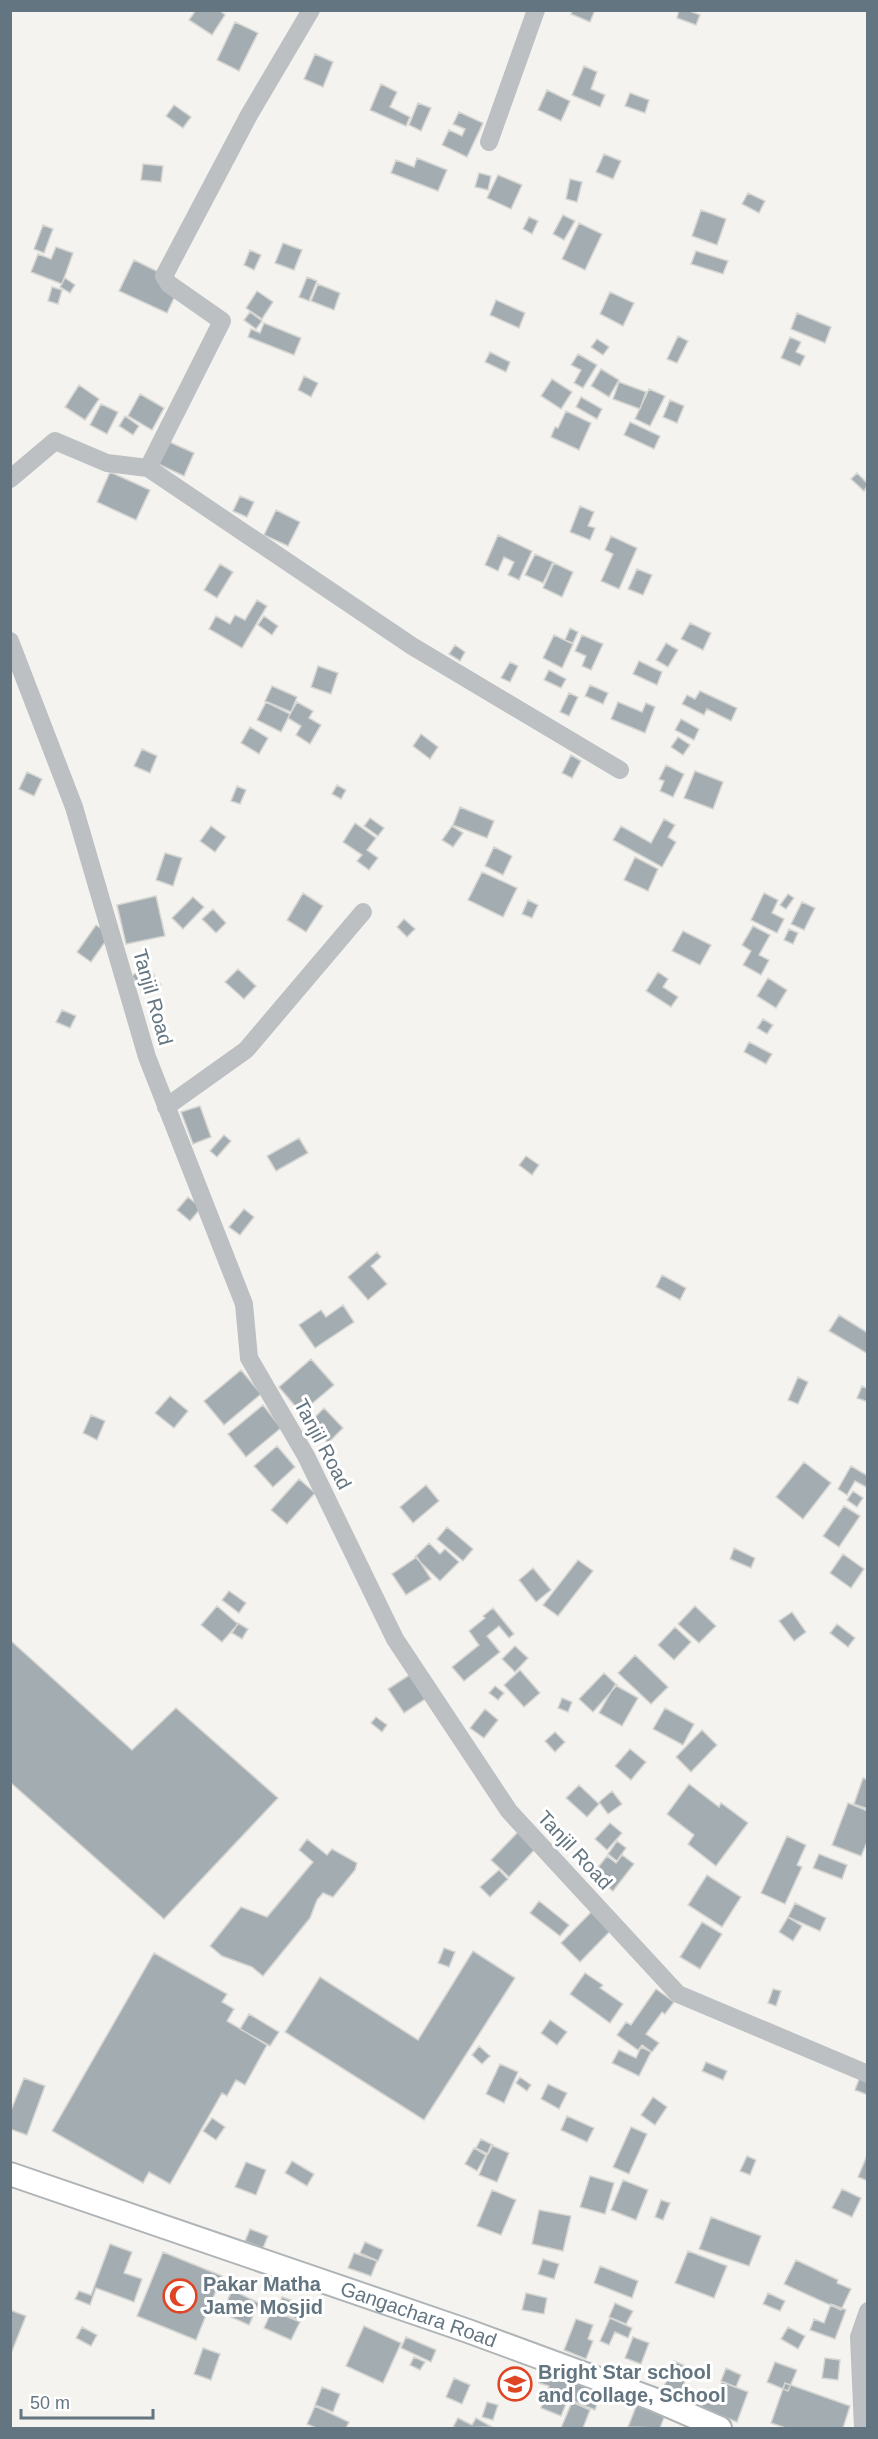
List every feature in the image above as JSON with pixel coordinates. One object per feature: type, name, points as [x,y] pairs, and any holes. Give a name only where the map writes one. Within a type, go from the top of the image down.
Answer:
[{"type":"main road","name":"Gangachara Road","points":[[10,2174],[468,2331],[653,2399],[720,2428]]},
{"type":"street","points":[[148,468],[222,321],[169,284],[165,276],[249,115],[311,10]]},
{"type":"street","points":[[489,142],[536,10]]},
{"type":"street","points":[[10,479],[55,441],[107,463],[148,468],[412,646],[620,770]]},
{"type":"street","name":"Tanjil Road","points":[[10,641],[74,807],[147,1057],[244,1304],[249,1358],[306,1456],[395,1639],[509,1811],[678,1994],[867,2074]]},
{"type":"street","points":[[166,1107],[246,1050],[363,912]]},
{"type":"street","points":[[863,2428],[859,2337],[867,2311]]},
{"type":"building","points":[[196,10],[219,10],[225,15],[212,35],[189,20]]},
{"type":"building","points":[[573,10],[595,10],[590,22],[571,14]]},
{"type":"building","points":[[679,10],[687,10],[700,15],[696,25],[677,18]]},
{"type":"building","points":[[235,22],[258,33],[239,71],[217,60]]},
{"type":"building","points":[[315,54],[333,62],[323,87],[304,79]]},
{"type":"building","points":[[584,66],[597,72],[591,89],[605,95],[600,107],[572,95]]},
{"type":"building","points":[[381,84],[397,92],[390,107],[410,117],[406,126],[370,110]]},
{"type":"building","points":[[547,90],[570,101],[561,121],[538,110]]},
{"type":"building","points":[[630,93],[649,100],[645,113],[625,106]]},
{"type":"building","points":[[418,103],[431,108],[421,131],[409,125]]},
{"type":"building","points":[[174,105],[191,117],[183,128],[166,116]]},
{"type":"building","points":[[459,112],[483,123],[467,157],[442,145],[449,130],[462,136],[465,129],[453,124]]},
{"type":"building","points":[[604,154],[621,161],[613,179],[596,172]]},
{"type":"building","points":[[417,158],[447,170],[438,191],[391,173],[396,160],[414,167]]},
{"type":"building","points":[[143,164],[163,166],[161,182],[141,180]]},
{"type":"building","points":[[479,173],[491,176],[488,190],[475,187]]},
{"type":"building","points":[[498,175],[522,185],[511,209],[487,198]]},
{"type":"building","points":[[570,179],[582,182],[577,202],[566,199]]},
{"type":"building","points":[[748,193],[765,201],[759,213],[742,204]]},
{"type":"building","points":[[701,210],[726,219],[717,245],[692,236]]},
{"type":"building","points":[[563,215],[575,221],[564,240],[553,234]]},
{"type":"building","points":[[529,217],[538,221],[532,234],[523,229]]},
{"type":"building","points":[[579,223],[602,234],[585,270],[562,259]]},
{"type":"building","points":[[43,225],[53,229],[44,253],[34,249]]},
{"type":"building","points":[[283,243],[302,250],[294,270],[275,263]]},
{"type":"building","points":[[56,247],[73,253],[62,284],[31,272],[38,254],[51,259]]},
{"type":"building","points":[[250,250],[261,255],[254,270],[244,265]]},
{"type":"building","points":[[696,251],[728,261],[723,274],[691,264]]},
{"type":"building","points":[[134,260],[181,283],[167,313],[119,291]]},
{"type":"building","points":[[307,277],[317,281],[309,301],[299,297]]},
{"type":"building","points":[[65,278],[75,285],[70,293],[60,287]]},
{"type":"building","points":[[318,284],[340,293],[334,310],[311,301]]},
{"type":"building","points":[[52,287],[62,290],[58,304],[48,301]]},
{"type":"building","points":[[257,291],[273,302],[262,319],[246,308]]},
{"type":"building","points":[[610,292],[634,303],[623,326],[600,314]]},
{"type":"building","points":[[496,300],[525,313],[519,328],[490,315]]},
{"type":"building","points":[[250,312],[262,321],[256,329],[244,320]]},
{"type":"building","points":[[797,313],[831,327],[825,343],[791,329]]},
{"type":"building","points":[[264,323],[301,338],[294,355],[248,337],[251,329],[260,333]]},
{"type":"building","points":[[678,336],[688,341],[677,363],[667,359]]},
{"type":"building","points":[[790,337],[801,342],[796,352],[805,356],[800,366],[781,358]]},
{"type":"building","points":[[597,339],[609,347],[603,355],[591,347]]},
{"type":"building","points":[[490,352],[510,362],[506,372],[485,362]]},
{"type":"building","points":[[578,354],[597,365],[583,388],[574,383],[581,370],[571,365]]},
{"type":"building","points":[[601,369],[619,380],[609,397],[591,386]]},
{"type":"building","points":[[304,376],[318,383],[311,397],[298,390]]},
{"type":"building","points":[[552,379],[572,392],[561,409],[541,396]]},
{"type":"building","points":[[619,382],[646,392],[640,409],[613,399]]},
{"type":"building","points":[[79,385],[99,399],[85,420],[65,407]]},
{"type":"building","points":[[649,389],[665,396],[650,426],[635,419]]},
{"type":"building","points":[[140,394],[164,408],[152,430],[128,416]]},
{"type":"building","points":[[581,397],[602,409],[597,419],[576,407]]},
{"type":"building","points":[[670,400],[684,406],[677,423],[663,417]]},
{"type":"building","points":[[101,404],[118,412],[107,434],[90,425]]},
{"type":"building","points":[[566,411],[591,423],[579,450],[551,437]]},
{"type":"building","points":[[125,416],[139,426],[133,435],[119,426]]},
{"type":"building","points":[[630,422],[660,436],[654,449],[624,435]]},
{"type":"building","points":[[167,441],[194,453],[184,476],[156,463]]},
{"type":"building","points":[[110,472],[150,490],[136,520],[97,502]]},
{"type":"building","points":[[857,473],[868,484],[864,491],[851,479]]},
{"type":"building","points":[[240,496],[254,502],[247,517],[233,511]]},
{"type":"building","points":[[580,506],[594,512],[588,526],[595,528],[590,540],[570,532]]},
{"type":"building","points":[[276,510],[300,522],[288,546],[264,535]]},
{"type":"building","points":[[498,535],[532,551],[519,580],[508,575],[514,562],[504,557],[498,571],[485,565]]},
{"type":"building","points":[[611,536],[637,548],[619,589],[601,581],[613,554],[605,550]]},
{"type":"building","points":[[535,554],[553,562],[543,583],[525,575]]},
{"type":"building","points":[[554,563],[573,572],[562,597],[543,588]]},
{"type":"building","points":[[220,564],[233,572],[217,598],[204,590]]},
{"type":"building","points":[[637,569],[652,575],[643,595],[628,589]]},
{"type":"building","points":[[257,600],[267,606],[242,648],[209,629],[216,616],[230,624],[235,615],[245,620]]},
{"type":"building","points":[[264,616],[278,626],[272,635],[258,625]]},
{"type":"building","points":[[690,623],[711,633],[703,650],[681,639]]},
{"type":"building","points":[[570,628],[578,632],[573,643],[565,640]]},
{"type":"building","points":[[554,635],[573,644],[562,668],[543,658]]},
{"type":"building","points":[[582,635],[603,644],[591,670],[582,666],[586,656],[575,651]]},
{"type":"building","points":[[666,643],[678,650],[668,667],[656,660]]},
{"type":"building","points":[[455,645],[465,652],[460,661],[449,654]]},
{"type":"building","points":[[639,661],[662,672],[657,685],[633,674]]},
{"type":"building","points":[[510,662],[518,666],[510,682],[501,678]]},
{"type":"building","points":[[318,666],[338,673],[331,694],[311,687]]},
{"type":"building","points":[[549,670],[566,679],[561,688],[544,680]]},
{"type":"building","points":[[590,685],[608,693],[603,704],[585,696]]},
{"type":"building","points":[[272,686],[297,697],[291,712],[265,701]]},
{"type":"building","points":[[700,691],[737,708],[731,721],[707,709],[704,715],[682,704],[687,695],[695,699]]},
{"type":"building","points":[[569,693],[578,697],[569,716],[560,712]]},
{"type":"building","points":[[266,702],[290,714],[281,732],[257,720]]},
{"type":"building","points":[[297,702],[313,711],[309,718],[321,725],[310,744],[296,735],[301,726],[288,718]]},
{"type":"building","points":[[618,702],[642,712],[646,703],[655,707],[645,733],[611,719]]},
{"type":"building","points":[[681,719],[699,729],[694,740],[675,730]]},
{"type":"building","points":[[250,727],[268,738],[259,754],[241,743]]},
{"type":"building","points":[[421,734],[438,747],[430,759],[413,746]]},
{"type":"building","points":[[678,737],[690,745],[683,755],[671,747]]},
{"type":"building","points":[[142,749],[157,756],[150,773],[134,766]]},
{"type":"building","points":[[571,755],[581,761],[572,778],[562,773]]},
{"type":"building","points":[[666,765],[684,774],[673,797],[660,791],[664,781],[659,779]]},
{"type":"building","points":[[695,771],[723,782],[713,809],[684,798]]},
{"type":"building","points":[[27,772],[42,779],[34,796],[19,789]]},
{"type":"building","points":[[337,785],[346,790],[341,799],[332,794]]},
{"type":"building","points":[[237,786],[246,790],[240,804],[231,801]]},
{"type":"building","points":[[460,807],[494,821],[487,838],[453,825]]},
{"type":"building","points":[[370,818],[384,828],[378,836],[364,826]]},
{"type":"building","points":[[664,819],[675,825],[668,837],[676,842],[662,867],[613,840],[621,826],[651,843]]},
{"type":"building","points":[[355,823],[376,838],[367,850],[378,858],[369,870],[357,861],[362,855],[343,842]]},
{"type":"building","points":[[211,826],[226,837],[215,852],[200,841]]},
{"type":"building","points":[[452,826],[463,833],[453,847],[442,840]]},
{"type":"building","points":[[494,847],[512,856],[503,875],[485,866]]},
{"type":"building","points":[[165,853],[182,858],[173,886],[156,880]]},
{"type":"building","points":[[635,857],[658,869],[648,891],[624,880]]},
{"type":"building","points":[[482,872],[517,888],[503,917],[468,900]]},
{"type":"building","points":[[303,893],[323,906],[306,932],[287,920]]},
{"type":"building","points":[[764,893],[778,900],[772,913],[784,919],[777,933],[751,920]]},
{"type":"building","points":[[788,894],[794,898],[786,909],[780,905]]},
{"type":"building","points":[[156,896],[165,936],[126,944],[117,905]]},
{"type":"building","points":[[193,897],[204,907],[183,929],[172,918]]},
{"type":"building","points":[[528,900],[538,905],[532,918],[522,914]]},
{"type":"building","points":[[802,902],[815,908],[804,930],[791,924]]},
{"type":"building","points":[[213,909],[226,923],[216,933],[202,919]]},
{"type":"building","points":[[404,919],[415,929],[407,937],[397,927]]},
{"type":"building","points":[[96,925],[110,935],[91,962],[77,952]]},
{"type":"building","points":[[753,926],[770,935],[759,955],[769,960],[761,975],[743,965],[751,951],[742,945]]},
{"type":"building","points":[[789,929],[798,933],[793,944],[784,940]]},
{"type":"building","points":[[683,931],[711,945],[700,965],[672,951]]},
{"type":"building","points":[[147,965],[161,985],[145,996],[132,976]]},
{"type":"building","points":[[238,969],[256,986],[244,999],[225,982]]},
{"type":"building","points":[[658,972],[668,979],[663,987],[678,997],[671,1007],[646,991]]},
{"type":"building","points":[[768,978],[787,990],[776,1008],[757,996]]},
{"type":"building","points":[[62,1010],[76,1016],[70,1028],[56,1022]]},
{"type":"building","points":[[763,1019],[773,1025],[767,1034],[757,1028]]},
{"type":"building","points":[[749,1042],[772,1054],[766,1064],[744,1052]]},
{"type":"building","points":[[200,1106],[211,1137],[193,1144],[181,1112]]},
{"type":"building","points":[[224,1135],[231,1141],[217,1157],[210,1151]]},
{"type":"building","points":[[299,1138],[308,1153],[276,1171],[267,1156]]},
{"type":"building","points":[[526,1156],[539,1165],[532,1175],[519,1165]]},
{"type":"building","points":[[188,1197],[201,1208],[190,1221],[177,1210]]},
{"type":"building","points":[[244,1209],[254,1217],[240,1235],[229,1227]]},
{"type":"building","points":[[377,1252],[381,1257],[371,1266],[387,1284],[368,1300],[348,1277]]},
{"type":"building","points":[[662,1275],[686,1288],[680,1300],[656,1287]]},
{"type":"building","points":[[343,1305],[354,1322],[315,1348],[299,1325],[321,1310],[326,1317]]},
{"type":"building","points":[[839,1315],[868,1333],[868,1354],[829,1331]]},
{"type":"building","points":[[311,1359],[334,1385],[301,1413],[279,1387]]},
{"type":"building","points":[[241,1370],[261,1394],[224,1425],[204,1401]]},
{"type":"building","points":[[798,1377],[808,1382],[798,1404],[788,1400]]},
{"type":"building","points":[[862,1386],[868,1389],[868,1402],[857,1398]]},
{"type":"building","points":[[170,1396],[188,1411],[174,1428],[155,1413]]},
{"type":"building","points":[[263,1405],[281,1428],[246,1457],[228,1434]]},
{"type":"building","points":[[324,1408],[343,1428],[328,1443],[309,1423]]},
{"type":"building","points":[[91,1415],[105,1421],[97,1440],[83,1433]]},
{"type":"building","points":[[277,1446],[295,1467],[273,1487],[254,1466]]},
{"type":"building","points":[[804,1462],[831,1483],[803,1519],[776,1497]]},
{"type":"building","points":[[851,1466],[868,1476],[868,1488],[855,1481],[847,1495],[838,1489]]},
{"type":"building","points":[[299,1479],[315,1493],[287,1524],[271,1510]]},
{"type":"building","points":[[426,1485],[439,1501],[413,1523],[400,1507]]},
{"type":"building","points":[[853,1491],[863,1498],[857,1507],[847,1500]]},
{"type":"building","points":[[844,1506],[860,1516],[839,1547],[823,1536]]},
{"type":"building","points":[[447,1527],[473,1549],[463,1561],[437,1539]]},
{"type":"building","points":[[429,1543],[440,1554],[445,1549],[459,1562],[440,1581],[415,1557]]},
{"type":"building","points":[[734,1548],[755,1558],[751,1568],[730,1559]]},
{"type":"building","points":[[843,1554],[864,1569],[851,1588],[830,1573]]},
{"type":"building","points":[[417,1557],[431,1579],[406,1595],[392,1574]]},
{"type":"building","points":[[578,1560],[593,1571],[558,1616],[543,1605]]},
{"type":"building","points":[[533,1568],[551,1590],[536,1602],[519,1580]]},
{"type":"building","points":[[229,1591],[246,1603],[239,1613],[222,1600]]},
{"type":"building","points":[[217,1606],[238,1624],[222,1642],[201,1625]]},
{"type":"building","points":[[695,1606],[716,1626],[699,1643],[678,1624]]},
{"type":"building","points":[[493,1608],[514,1634],[509,1638],[499,1626],[487,1636],[500,1652],[464,1681],[452,1667],[479,1645],[469,1631]]},
{"type":"building","points":[[792,1612],[806,1632],[794,1641],[779,1621]]},
{"type":"building","points":[[238,1623],[248,1629],[242,1639],[232,1633]]},
{"type":"building","points":[[837,1624],[855,1638],[848,1647],[830,1633]]},
{"type":"building","points":[[675,1627],[691,1642],[674,1660],[658,1645]]},
{"type":"building","points":[[10,1640],[132,1750],[176,1708],[278,1798],[164,1919],[10,1782]]},
{"type":"building","points":[[515,1646],[528,1658],[515,1672],[502,1659]]},
{"type":"building","points":[[635,1655],[668,1687],[651,1704],[618,1673]]},
{"type":"building","points":[[420,1668],[436,1692],[404,1713],[388,1689]]},
{"type":"building","points":[[520,1670],[540,1693],[524,1707],[504,1685]]},
{"type":"building","points":[[604,1673],[617,1685],[593,1712],[579,1699]]},
{"type":"building","points":[[615,1685],[638,1698],[622,1726],[599,1713]]},
{"type":"building","points":[[495,1686],[504,1693],[498,1700],[489,1693]]},
{"type":"building","points":[[562,1698],[572,1702],[568,1712],[558,1708]]},
{"type":"building","points":[[665,1708],[694,1724],[683,1745],[653,1729]]},
{"type":"building","points":[[485,1709],[498,1720],[484,1738],[470,1728]]},
{"type":"building","points":[[376,1717],[387,1725],[382,1732],[371,1723]]},
{"type":"building","points":[[702,1730],[717,1745],[691,1772],[676,1757]]},
{"type":"building","points":[[555,1732],[565,1742],[555,1752],[545,1741]]},
{"type":"building","points":[[630,1749],[646,1762],[631,1780],[615,1766]]},
{"type":"building","points":[[863,1778],[868,1780],[868,1809],[854,1804]]},
{"type":"building","points":[[689,1784],[719,1807],[721,1803],[748,1823],[716,1866],[688,1844],[694,1835],[667,1814]]},
{"type":"building","points":[[579,1785],[599,1804],[587,1817],[566,1798]]},
{"type":"building","points":[[612,1791],[622,1804],[608,1814],[599,1802]]},
{"type":"building","points":[[848,1803],[868,1811],[868,1840],[861,1856],[832,1845]]},
{"type":"building","points":[[610,1823],[622,1833],[607,1850],[595,1839]]},
{"type":"building","points":[[519,1831],[536,1848],[509,1877],[491,1860]]},
{"type":"building","points":[[787,1836],[806,1845],[797,1865],[802,1867],[785,1904],[761,1893]]},
{"type":"building","points":[[307,1839],[327,1855],[332,1849],[357,1863],[355,1870],[333,1897],[323,1893],[317,1900],[310,1918],[263,1976],[252,1967],[222,1956],[210,1946],[241,1907],[267,1917],[313,1862],[299,1850]]},
{"type":"building","points":[[617,1841],[626,1848],[617,1861],[608,1854]]},
{"type":"building","points":[[819,1854],[847,1865],[842,1879],[813,1868]]},
{"type":"building","points":[[622,1855],[634,1864],[613,1891],[592,1875],[607,1856],[616,1863]]},
{"type":"building","points":[[499,1870],[508,1879],[490,1897],[480,1887]]},
{"type":"building","points":[[707,1875],[741,1897],[722,1927],[688,1905]]},
{"type":"building","points":[[539,1901],[569,1925],[560,1936],[530,1913]]},
{"type":"building","points":[[795,1903],[826,1918],[820,1931],[788,1917]]},
{"type":"building","points":[[599,1904],[618,1923],[580,1962],[561,1943]]},
{"type":"building","points":[[788,1917],[802,1926],[793,1941],[779,1932]]},
{"type":"building","points":[[702,1922],[722,1934],[700,1969],[680,1957]]},
{"type":"building","points":[[444,1948],[455,1952],[449,1967],[438,1963]]},
{"type":"building","points":[[473,1951],[515,1978],[424,2120],[285,2032],[320,1977],[418,2040]]},
{"type":"building","points":[[154,1953],[227,1994],[222,2002],[234,2009],[227,2021],[267,2045],[245,2085],[236,2080],[227,2096],[222,2093],[170,2184],[149,2172],[143,2183],[52,2131]]},
{"type":"building","points":[[585,1973],[603,1985],[600,1988],[623,2004],[610,2023],[570,1994]]},
{"type":"building","points":[[656,1989],[674,2002],[665,2014],[662,2012],[646,2034],[659,2043],[652,2052],[642,2045],[638,2050],[617,2035],[626,2022],[631,2025]]},
{"type":"building","points":[[773,1989],[781,1991],[776,2006],[768,2003]]},
{"type":"building","points":[[249,2014],[279,2032],[270,2046],[240,2029]]},
{"type":"building","points":[[550,2020],[567,2032],[557,2045],[541,2033]]},
{"type":"building","points":[[479,2046],[490,2056],[482,2064],[472,2055]]},
{"type":"building","points":[[641,2047],[651,2052],[639,2076],[612,2063],[619,2050],[636,2058]]},
{"type":"building","points":[[706,2062],[727,2071],[723,2080],[702,2071]]},
{"type":"building","points":[[500,2064],[518,2072],[504,2103],[486,2094]]},
{"type":"building","points":[[862,2071],[868,2073],[868,2095],[855,2090]]},
{"type":"building","points":[[520,2077],[531,2085],[527,2091],[516,2083]]},
{"type":"building","points":[[24,2078],[45,2086],[27,2135],[10,2129],[10,2113]]},
{"type":"building","points":[[548,2084],[567,2093],[559,2109],[541,2099]]},
{"type":"building","points":[[653,2097],[667,2107],[655,2125],[641,2115]]},
{"type":"building","points":[[567,2116],[594,2128],[587,2142],[561,2130]]},
{"type":"building","points":[[212,2118],[225,2127],[216,2140],[203,2131]]},
{"type":"building","points":[[631,2127],[647,2134],[629,2174],[613,2167]]},
{"type":"building","points":[[481,2139],[493,2145],[488,2154],[476,2148]]},
{"type":"building","points":[[491,2145],[509,2153],[497,2182],[479,2175]]},
{"type":"building","points":[[474,2148],[486,2155],[477,2171],[465,2164]]},
{"type":"building","points":[[868,2153],[868,2181],[858,2177]]},
{"type":"building","points":[[747,2156],[756,2160],[750,2175],[740,2171]]},
{"type":"building","points":[[292,2161],[314,2174],[307,2186],[285,2173]]},
{"type":"building","points":[[246,2162],[266,2170],[256,2195],[235,2187]]},
{"type":"building","points":[[590,2176],[614,2183],[605,2214],[580,2207]]},
{"type":"building","points":[[623,2180],[648,2190],[636,2220],[611,2210]]},
{"type":"building","points":[[842,2189],[861,2198],[852,2217],[832,2208]]},
{"type":"building","points":[[492,2190],[516,2200],[501,2235],[477,2226]]},
{"type":"building","points":[[661,2200],[670,2203],[663,2220],[655,2217]]},
{"type":"building","points":[[539,2210],[571,2216],[563,2251],[532,2244]]},
{"type":"building","points":[[711,2217],[761,2236],[749,2266],[699,2249]]},
{"type":"building","points":[[250,2229],[268,2236],[263,2248],[245,2241]]},
{"type":"building","points":[[365,2242],[383,2250],[378,2261],[360,2253]]},
{"type":"building","points":[[110,2244],[132,2252],[124,2273],[142,2279],[134,2302],[96,2288],[90,2305],[75,2299],[79,2291],[91,2295]]},
{"type":"building","points":[[688,2251],[727,2266],[714,2298],[675,2283]]},
{"type":"building","name":"Pakar Matha Jame Mosjid","points":[[163,2252],[222,2276],[196,2340],[137,2316]]},
{"type":"building","points":[[354,2253],[377,2261],[371,2276],[348,2268]]},
{"type":"building","points":[[543,2259],[559,2264],[554,2279],[538,2274]]},
{"type":"building","points":[[796,2260],[838,2280],[837,2283],[851,2289],[841,2310],[784,2284]]},
{"type":"building","points":[[600,2266],[638,2281],[632,2298],[594,2283]]},
{"type":"building","points":[[232,2290],[259,2303],[249,2325],[222,2313]]},
{"type":"building","points":[[526,2293],[547,2298],[544,2314],[522,2310]]},
{"type":"building","points":[[768,2293],[785,2301],[780,2311],[763,2304]]},
{"type":"building","points":[[282,2297],[305,2305],[300,2320],[277,2312]]},
{"type":"building","points":[[615,2303],[633,2311],[626,2324],[609,2317]]},
{"type":"building","points":[[831,2304],[846,2310],[835,2339],[810,2330],[814,2319],[824,2323]]},
{"type":"building","points":[[10,2310],[26,2316],[10,2356]]},
{"type":"building","points":[[272,2310],[300,2322],[291,2340],[264,2328]]},
{"type":"building","points":[[610,2318],[632,2328],[628,2338],[615,2332],[609,2345],[600,2341]]},
{"type":"building","points":[[576,2319],[593,2325],[588,2339],[593,2341],[586,2359],[564,2350]]},
{"type":"building","points":[[364,2326],[401,2343],[383,2383],[346,2366]]},
{"type":"building","points":[[82,2327],[97,2335],[91,2346],[76,2338]]},
{"type":"building","points":[[788,2327],[805,2336],[798,2349],[781,2339]]},
{"type":"building","points":[[406,2337],[436,2350],[431,2362],[401,2348]]},
{"type":"building","points":[[633,2337],[649,2343],[641,2364],[625,2358]]},
{"type":"building","points":[[203,2348],[220,2354],[211,2380],[194,2374]]},
{"type":"building","points":[[414,2357],[425,2362],[420,2370],[410,2365]]},
{"type":"building","points":[[825,2358],[840,2360],[838,2380],[822,2378]]},
{"type":"building","points":[[674,2361],[690,2368],[678,2399],[662,2392]]},
{"type":"building","points":[[775,2362],[797,2370],[788,2391],[767,2382]]},
{"type":"building","points":[[726,2368],[741,2375],[736,2387],[721,2381]]},
{"type":"building","points":[[544,2371],[601,2393],[595,2410],[568,2399],[561,2416],[541,2408],[549,2386],[539,2383]]},
{"type":"building","points":[[454,2378],[470,2385],[462,2404],[446,2397]]},
{"type":"building","points":[[722,2382],[748,2392],[737,2422],[701,2408],[707,2393],[716,2397]]},
{"type":"building","points":[[785,2383],[850,2406],[843,2428],[786,2428],[771,2423]]},
{"type":"building","points":[[322,2387],[340,2394],[333,2412],[315,2405]]},
{"type":"building","points":[[487,2402],[498,2405],[493,2420],[482,2417]]},
{"type":"building","points":[[572,2402],[590,2410],[583,2428],[561,2428]]},
{"type":"building","points":[[637,2404],[665,2415],[660,2428],[628,2427]]},
{"type":"building","points":[[315,2406],[349,2422],[346,2428],[316,2428],[307,2424]]},
{"type":"building","points":[[458,2418],[472,2425],[476,2418],[492,2427],[453,2427]]},
{"type":"place","name":"Pakar Matha Jame Mosjid","points":[[180,2296]]},
{"type":"place","name":"Bright Star school and collage, School","points":[[515,2384]]}]
